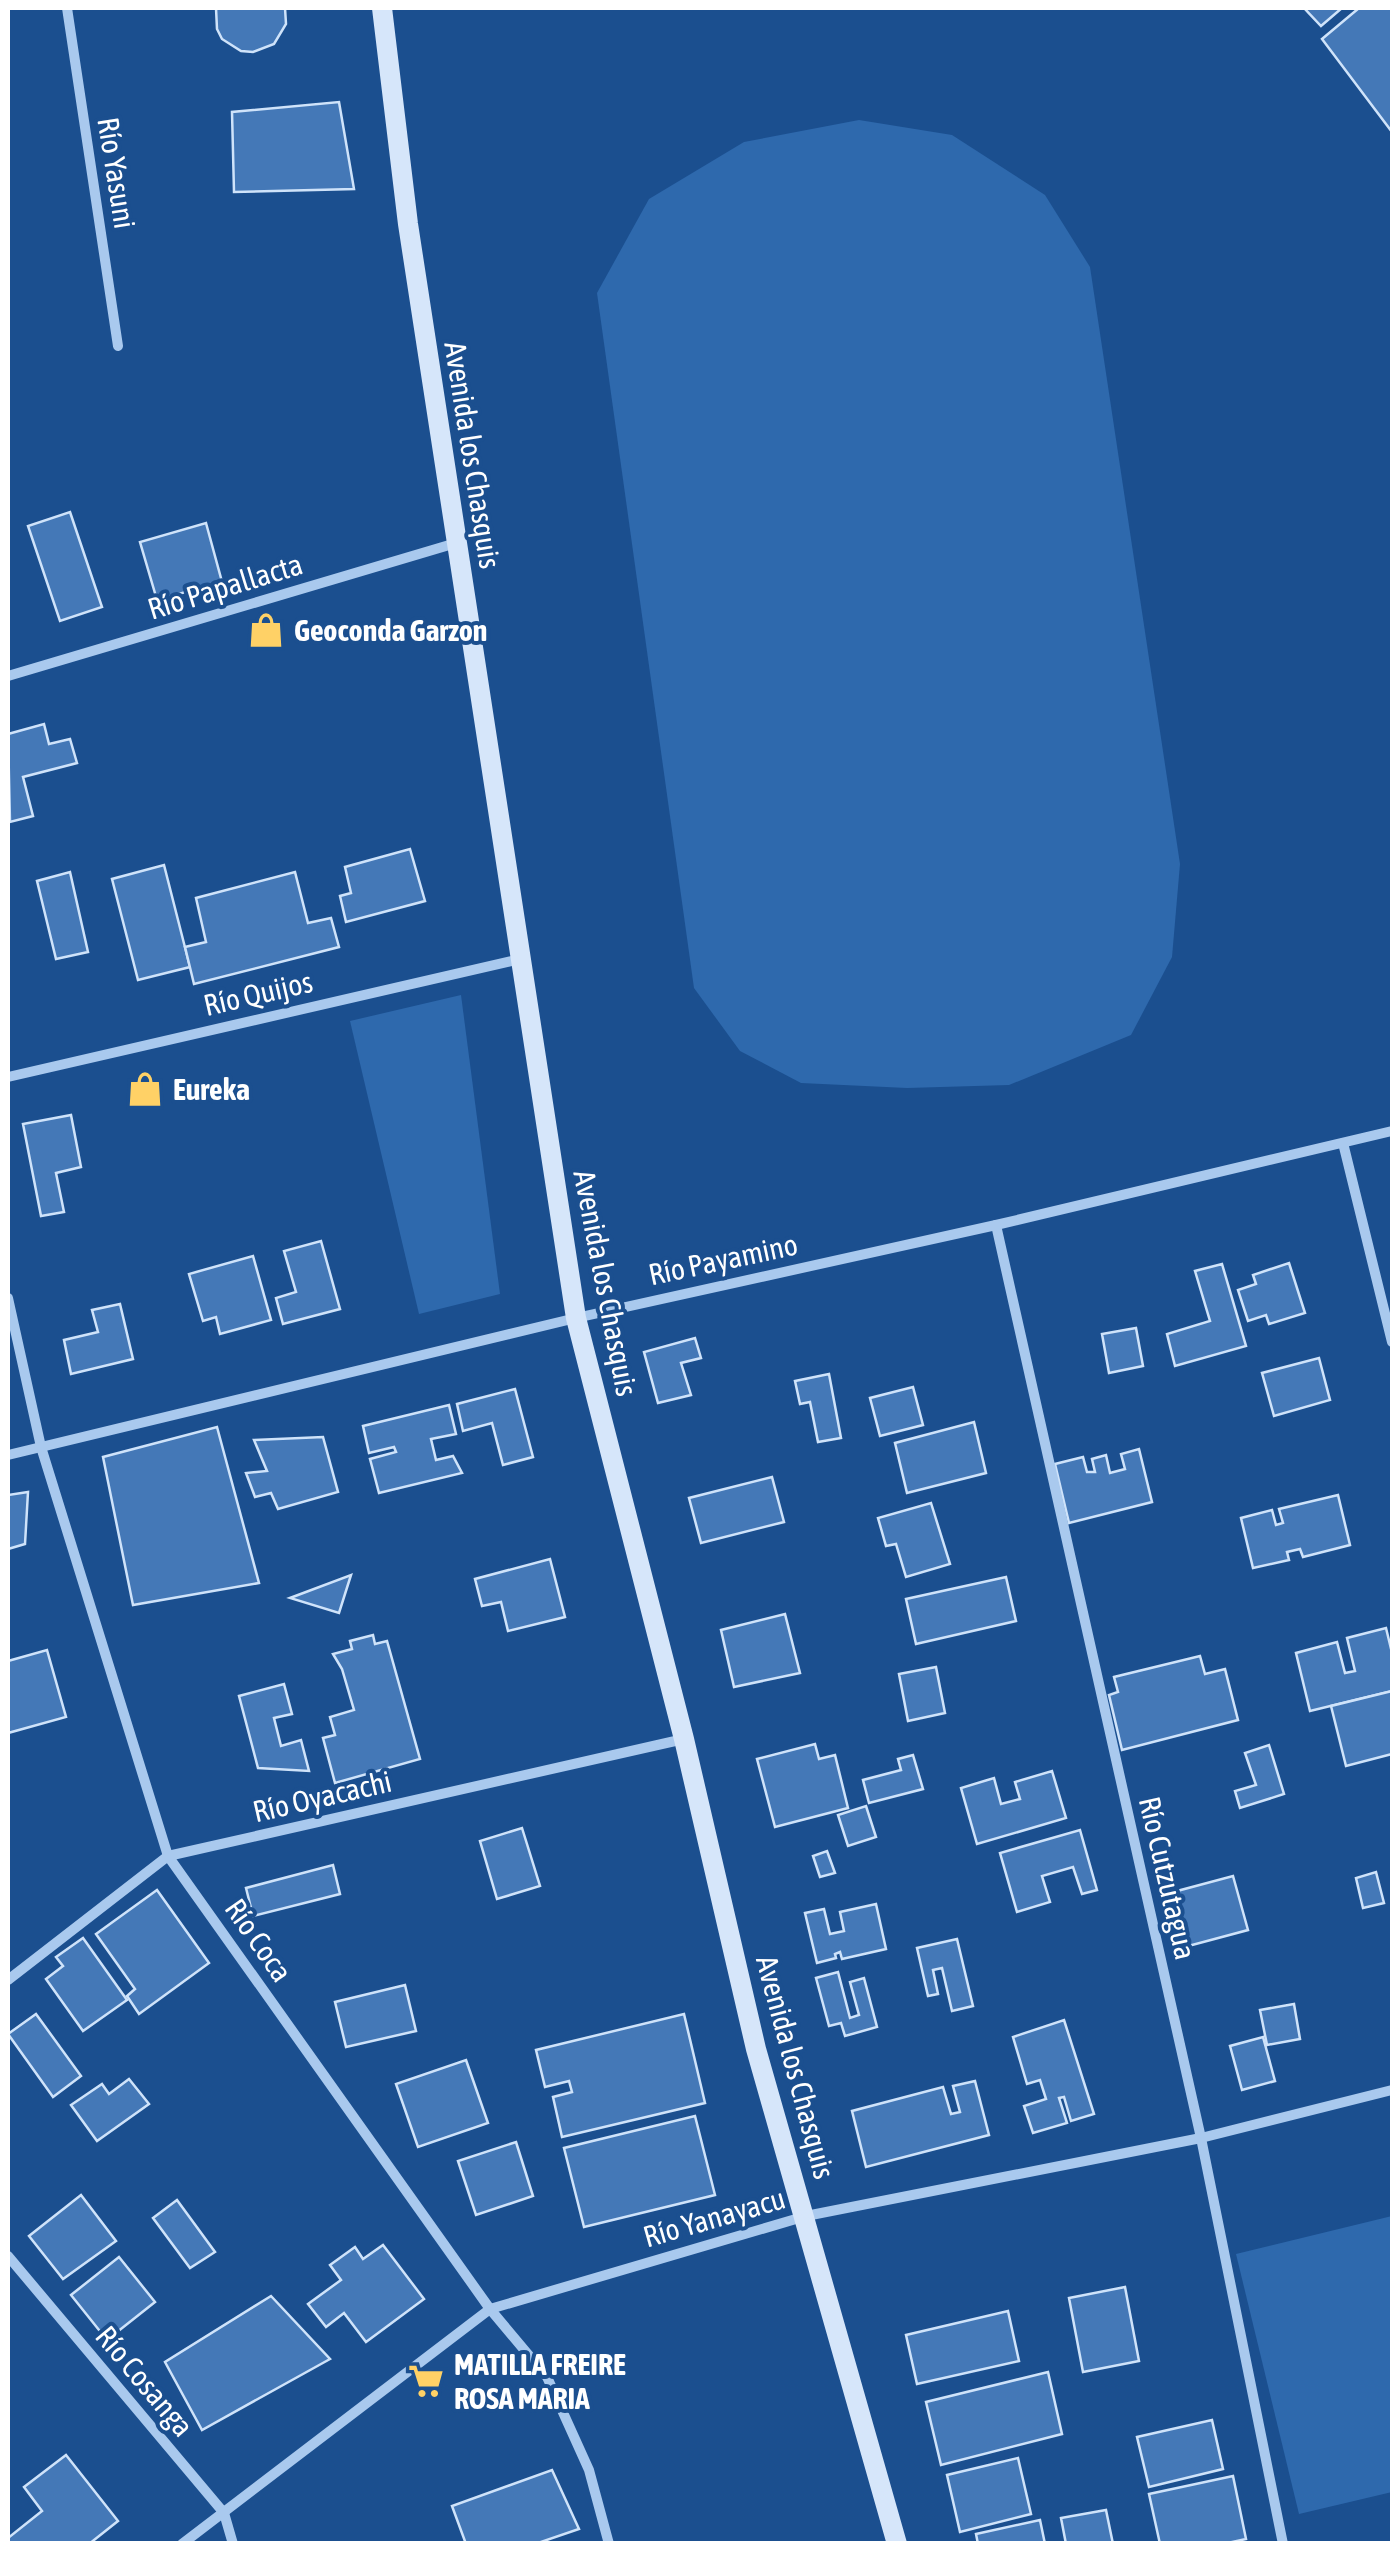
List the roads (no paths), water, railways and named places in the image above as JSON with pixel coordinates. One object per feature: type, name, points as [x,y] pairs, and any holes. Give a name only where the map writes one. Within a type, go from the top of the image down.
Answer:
[{"type":"street","name":"Río Yasuni","points":[[67,8],[118,346]]},
{"type":"street","name":"Avenida los Chasquis","points":[[382,8],[408,224],[576,1318],[684,1739],[756,2049],[897,2544]]},
{"type":"street","name":"Río Papallacta","points":[[8,676],[456,543]]},
{"type":"street","name":"Río Quijos","points":[[8,1077],[520,959]]},
{"type":"street","name":"Río Payamino","points":[[8,1455],[576,1318],[996,1225],[1392,1131]]},
{"type":"street","points":[[1343,1143],[1392,1342]]},
{"type":"street","name":"Río Cutzutagua","points":[[996,1225],[1201,2138],[1282,2544]]},
{"type":"street","name":"Río Coca","points":[[8,1298],[41,1448],[168,1856],[490,2310],[548,2377],[589,2470],[609,2544]]},
{"type":"street","name":"Río Oyacachi","points":[[8,1980],[168,1856],[684,1739]]},
{"type":"street","name":"Río Yanayacu","points":[[182,2544],[490,2310],[806,2216],[1201,2138],[1392,2090]]},
{"type":"street","name":"Río Cosanga","points":[[8,2256],[224,2513],[233,2544]]},
{"type":"place","name":"Geoconda Garzon","points":[[266,630]]},
{"type":"place","name":"Eureka","points":[[145,1089]]},
{"type":"place","name":"MATILLA FREIRE ROSA MARIA","points":[[426,2381]]}]
